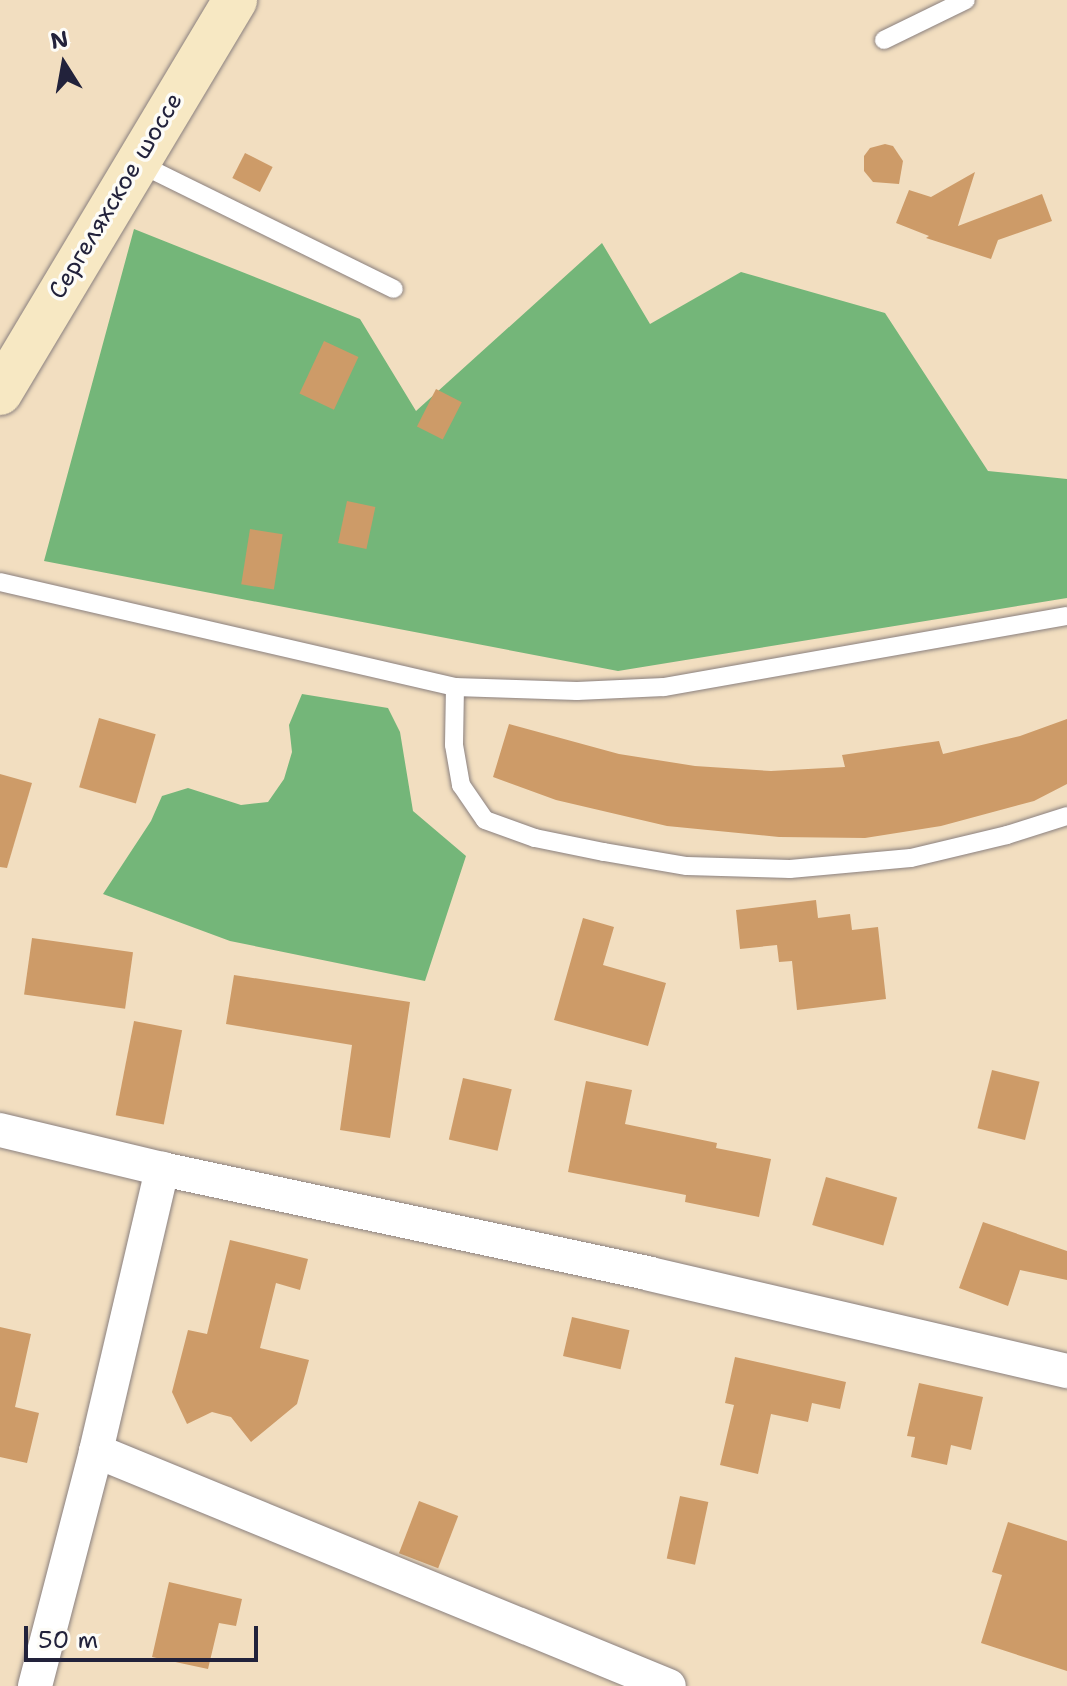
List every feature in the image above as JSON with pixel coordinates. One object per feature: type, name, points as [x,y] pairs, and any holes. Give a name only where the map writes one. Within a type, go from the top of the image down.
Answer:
[{"type":"main road","name":"Сергеляхское шоссе","points":[[0,393],[135,162],[235,0]]},
{"type":"street","points":[[0,1130],[162,1169],[650,1274],[1067,1371]]},
{"type":"street","points":[[35,1686],[96,1451],[162,1169]]},
{"type":"street","points":[[96,1451],[669,1686]]},
{"type":"lane","points":[[884,40],[966,0]]},
{"type":"lane","points":[[135,162],[394,289]]},
{"type":"lane","points":[[0,582],[455,687],[577,691],[664,687],[1067,616]]},
{"type":"lane","points":[[455,687],[454,745],[461,785],[485,820],[535,838],[687,866],[790,869],[911,858],[1007,835],[1067,816]]},
{"type":"green space","points":[[134,229],[360,319],[416,411],[602,243],[650,324],[741,272],[885,313],[988,471],[1067,479],[1067,598],[618,671],[44,561]]},
{"type":"green space","points":[[302,694],[388,708],[400,732],[413,811],[466,856],[425,981],[230,941],[103,894],[151,821],[162,796],[188,788],[241,805],[268,802],[284,779],[292,752],[289,725]]},
{"type":"building","points":[[885,144],[893,146],[903,161],[899,184],[873,182],[864,171],[864,156],[870,148]]},
{"type":"building","points":[[245,153],[273,167],[260,192],[232,178]]},
{"type":"building","points":[[975,172],[958,226],[1042,194],[1052,221],[998,240],[991,259],[926,238],[929,236],[896,223],[909,190],[931,197]]},
{"type":"building","points":[[324,341],[358,357],[334,410],[299,394]]},
{"type":"building","points":[[436,389],[462,402],[443,440],[417,426]]},
{"type":"building","points":[[347,501],[375,507],[366,549],[338,543]]},
{"type":"building","points":[[250,529],[283,534],[274,589],[241,584]]},
{"type":"building","points":[[99,718],[156,734],[136,803],[79,787]]},
{"type":"building","points":[[1067,719],[1067,784],[1034,801],[941,826],[865,838],[779,837],[667,826],[556,800],[493,777],[509,724],[619,754],[695,766],[771,771],[845,767],[842,755],[939,741],[943,754],[1020,736]]},
{"type":"building","points":[[0,774],[32,783],[7,868],[0,867]]},
{"type":"building","points":[[816,900],[818,918],[850,914],[852,930],[878,927],[886,999],[797,1010],[792,961],[779,962],[777,945],[740,949],[736,910]]},
{"type":"building","points":[[583,918],[614,927],[603,965],[666,983],[648,1046],[554,1020]]},
{"type":"building","points":[[32,938],[133,952],[125,1009],[24,994]]},
{"type":"building","points":[[234,975],[410,1002],[390,1138],[340,1130],[352,1045],[226,1024]]},
{"type":"building","points":[[134,1021],[182,1030],[164,1125],[116,1115]]},
{"type":"building","points":[[992,1070],[1040,1082],[1025,1140],[977,1128]]},
{"type":"building","points":[[463,1078],[512,1089],[498,1151],[449,1139]]},
{"type":"building","points":[[586,1081],[632,1090],[625,1124],[717,1143],[716,1148],[771,1159],[759,1217],[685,1202],[686,1195],[568,1172]]},
{"type":"building","points":[[826,1177],[897,1197],[883,1245],[812,1225]]},
{"type":"building","points":[[983,1222],[1067,1251],[1067,1280],[1020,1270],[1008,1306],[959,1288]]},
{"type":"building","points":[[230,1240],[308,1259],[300,1290],[276,1283],[260,1348],[309,1360],[297,1404],[251,1442],[231,1417],[212,1412],[187,1424],[172,1392],[188,1330],[207,1334]]},
{"type":"building","points":[[572,1317],[629,1330],[620,1369],[563,1356]]},
{"type":"building","points":[[0,1327],[31,1334],[15,1407],[39,1413],[27,1463],[0,1457]]},
{"type":"building","points":[[735,1357],[846,1382],[840,1409],[812,1403],[808,1422],[771,1414],[758,1474],[720,1465],[734,1405],[725,1403]]},
{"type":"building","points":[[919,1383],[983,1397],[971,1450],[951,1445],[947,1465],[911,1457],[915,1437],[907,1436]]},
{"type":"building","points":[[680,1496],[708,1502],[695,1565],[667,1559]]},
{"type":"building","points":[[419,1501],[458,1516],[438,1568],[399,1553]]},
{"type":"building","points":[[1008,1522],[1067,1541],[1067,1671],[981,1643],[1002,1575],[992,1572]]},
{"type":"building","points":[[169,1582],[242,1599],[236,1626],[219,1623],[208,1669],[152,1657]]}]
